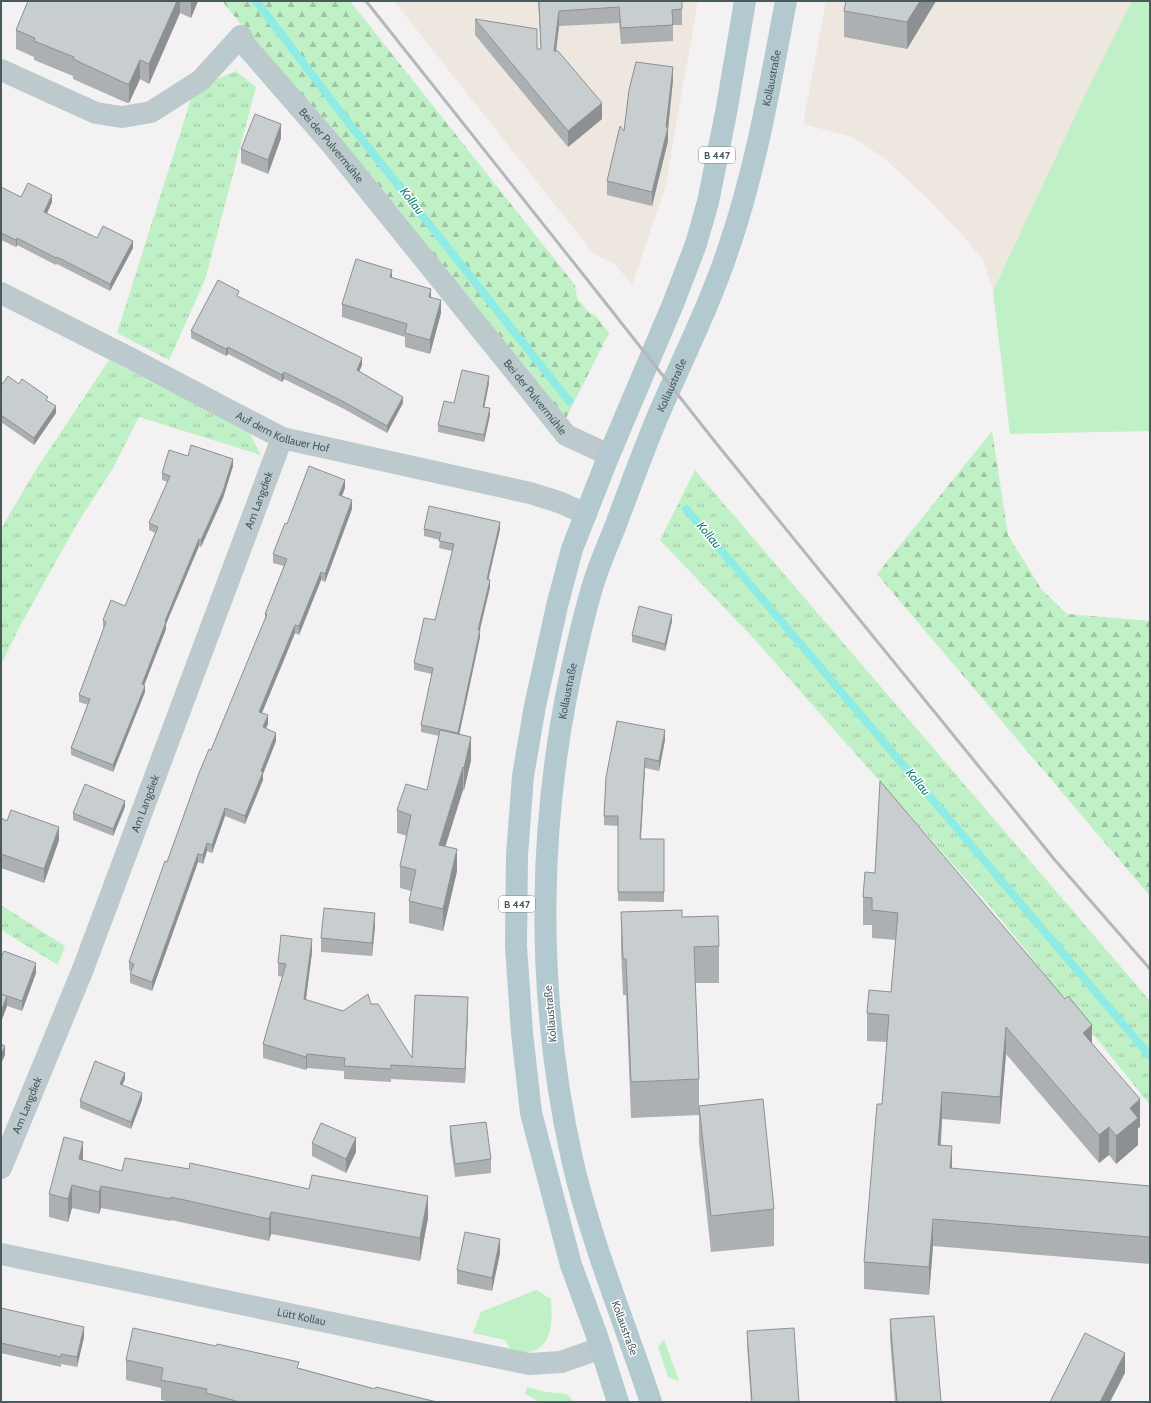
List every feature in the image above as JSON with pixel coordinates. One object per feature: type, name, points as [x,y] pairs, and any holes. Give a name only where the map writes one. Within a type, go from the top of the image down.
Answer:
[{"type":"main road","name":"B 447","points":[[618,1402],[601,1348],[571,1265],[531,1113],[522,1033],[516,946],[517,855],[523,776],[535,706],[556,606],[572,549],[609,455],[670,312],[696,244],[708,202],[726,113],[745,1]]},
{"type":"main road","name":"Kollaustraße","points":[[650,1402],[588,1221],[572,1160],[556,1080],[548,1008],[545,943],[546,863],[552,790],[563,709],[592,587],[657,418],[697,329],[727,253],[756,156],[786,1]]},
{"type":"street","name":"Bei der Pulvermühle","points":[[1,70],[96,113],[122,117],[151,112],[201,80],[241,36],[246,46],[333,146],[566,435],[609,455]]},
{"type":"street","name":"Auf dem Kollauer Hof","points":[[1,292],[135,360],[282,438],[530,493],[560,502],[586,514]]},
{"type":"street","name":"Am Langdiek","points":[[1,1168],[83,969],[282,438]]},
{"type":"street","name":"Lütt Kollau","points":[[1,1254],[529,1364],[561,1362],[601,1348]]},
{"type":"shaded area","points":[[394,1],[698,1],[665,188],[632,285],[615,264],[594,254]]},
{"type":"shaded area","points":[[826,1],[1132,1],[1083,99],[993,291],[983,260],[958,230],[926,197],[883,157],[852,137],[803,124]]},
{"type":"green space","points":[[222,1],[350,1],[575,285],[577,298],[589,313],[595,315],[609,333],[564,422]]},
{"type":"green space","points":[[1132,1],[1150,1],[1150,431],[1010,434],[993,291],[1083,99]]},
{"type":"green space","points":[[236,71],[256,87],[205,280],[169,360],[117,333],[191,99],[212,81]]},
{"type":"green space","points":[[109,360],[249,432],[261,455],[139,417],[112,470],[78,522],[20,626],[1,665],[1,529],[35,471]]},
{"type":"green space","points":[[992,431],[1008,535],[1042,590],[1067,614],[1150,621],[1150,896],[877,574]]},
{"type":"green space","points":[[695,470],[1150,1001],[1150,1105],[994,911],[757,642],[660,540]]},
{"type":"green space","points":[[1,905],[65,946],[58,965],[1,930]]},
{"type":"green space","points":[[536,1290],[551,1299],[550,1331],[543,1345],[529,1352],[522,1352],[510,1349],[505,1340],[473,1333],[481,1312]]},
{"type":"green space","points":[[664,1339],[679,1381],[668,1377],[658,1347]]},
{"type":"green space","points":[[527,1387],[546,1392],[567,1394],[574,1402],[540,1402],[525,1394]]},
{"type":"building","points":[[28,1],[177,1],[149,64],[140,60],[129,84],[127,84],[73,59],[74,57],[34,41],[35,38],[16,30]]},
{"type":"building","points":[[539,1],[682,1],[682,9],[672,10],[673,25],[621,28],[619,7],[559,11],[554,51],[558,51],[602,103],[568,131],[475,19],[537,29],[537,49],[541,49]]},
{"type":"building","points":[[846,1],[920,1],[907,22],[844,11]]},
{"type":"building","points":[[636,62],[673,67],[666,127],[668,127],[652,192],[607,181],[620,126],[624,131],[629,90]]},
{"type":"building","points":[[255,114],[281,124],[268,160],[241,149]]},
{"type":"building","points":[[28,183],[52,195],[44,212],[97,238],[103,226],[133,241],[110,284],[17,238],[16,240],[1,233],[1,187],[21,197]]},
{"type":"building","points":[[356,259],[392,270],[390,277],[431,289],[429,297],[441,300],[430,340],[405,333],[407,324],[342,304]]},
{"type":"building","points":[[218,280],[239,291],[237,296],[362,358],[357,370],[403,397],[387,426],[344,402],[284,372],[282,375],[228,347],[226,349],[191,331]]},
{"type":"building","points":[[462,370],[489,376],[483,407],[490,408],[484,435],[438,425],[444,401],[454,403]]},
{"type":"building","points":[[8,376],[19,384],[22,379],[48,397],[46,400],[56,406],[34,438],[1,415],[1,386]]},
{"type":"building","points":[[191,445],[233,459],[223,491],[201,540],[199,539],[165,621],[166,622],[142,684],[145,686],[113,765],[71,748],[90,699],[79,695],[106,622],[103,620],[111,600],[125,606],[158,527],[149,523],[170,476],[162,473],[169,450],[188,456]]},
{"type":"building","points":[[309,466],[345,480],[339,495],[352,500],[325,574],[321,572],[299,626],[295,625],[259,712],[268,715],[263,727],[276,733],[261,771],[263,772],[245,816],[225,808],[212,845],[207,843],[203,855],[198,854],[152,982],[130,974],[134,964],[129,962],[165,861],[167,862],[199,773],[209,749],[211,750],[267,614],[265,614],[287,559],[273,554],[285,523],[287,524]]},
{"type":"building","points":[[429,506],[500,522],[487,579],[490,580],[478,630],[480,630],[458,733],[421,725],[433,668],[414,663],[424,618],[435,620],[454,544],[439,541],[441,533],[424,529]]},
{"type":"building","points":[[639,606],[672,615],[665,644],[632,635]]},
{"type":"building","points":[[617,721],[665,730],[659,761],[645,758],[640,839],[664,839],[664,892],[618,892],[618,816],[604,816],[606,777]]},
{"type":"building","points":[[440,730],[471,737],[464,768],[463,767],[439,845],[457,849],[443,909],[409,901],[416,870],[400,866],[411,815],[397,810],[406,784],[427,790]]},
{"type":"building","points":[[880,781],[1065,999],[1068,996],[1092,1025],[1083,1033],[1140,1099],[1130,1108],[1138,1118],[1116,1136],[1109,1127],[1099,1135],[1006,1027],[1000,1097],[942,1092],[938,1145],[952,1146],[950,1168],[1150,1186],[1150,1237],[933,1219],[929,1267],[864,1262],[877,1104],[882,1104],[889,1015],[867,1013],[869,990],[891,992],[898,913],[872,910],[872,898],[863,897],[865,872],[875,873]]},
{"type":"building","points":[[85,784],[125,801],[113,829],[73,813]]},
{"type":"building","points":[[11,810],[59,827],[44,869],[1,854],[1,818],[7,821]]},
{"type":"building","points":[[324,908],[375,913],[372,943],[321,938]]},
{"type":"building","points":[[682,910],[682,917],[718,916],[719,946],[694,947],[699,1079],[631,1082],[626,959],[623,959],[621,912]]},
{"type":"building","points":[[281,935],[312,939],[304,999],[343,1011],[368,994],[371,1004],[378,1004],[412,1058],[415,995],[468,997],[465,1069],[391,1065],[391,1069],[344,1066],[345,1058],[307,1054],[306,1057],[263,1044],[286,964],[278,963]]},
{"type":"building","points":[[4,951],[36,963],[22,1001],[1,994],[1,958]]},
{"type":"building","points":[[1,994],[7,996],[1,1012]]},
{"type":"building","points":[[1,1044],[5,1046],[1,1055]]},
{"type":"building","points":[[95,1061],[125,1073],[120,1084],[142,1093],[131,1122],[80,1101]]},
{"type":"building","points":[[763,1099],[774,1209],[711,1216],[699,1106]]},
{"type":"building","points":[[486,1122],[491,1159],[455,1164],[450,1126]]},
{"type":"building","points":[[321,1123],[356,1138],[346,1159],[312,1143]]},
{"type":"building","points":[[64,1137],[83,1142],[79,1159],[122,1171],[125,1158],[189,1169],[190,1163],[309,1189],[312,1175],[428,1196],[420,1238],[271,1212],[269,1219],[171,1197],[171,1199],[101,1186],[99,1192],[72,1185],[68,1199],[49,1194]]},
{"type":"building","points":[[465,1232],[500,1239],[492,1278],[457,1270]]},
{"type":"building","points":[[1,1308],[84,1327],[77,1357],[61,1354],[61,1357],[1,1343]]},
{"type":"building","points":[[934,1316],[941,1402],[897,1402],[890,1319]]},
{"type":"building","points":[[133,1328],[299,1362],[297,1368],[375,1389],[376,1387],[437,1402],[240,1402],[206,1393],[207,1389],[161,1380],[163,1368],[126,1360]]},
{"type":"building","points":[[794,1328],[799,1402],[752,1402],[747,1331]]},
{"type":"building","points":[[1085,1333],[1125,1353],[1100,1402],[1050,1402]]},
{"type":"waterway","name":"Kollau","points":[[256,1],[345,118],[569,401]]},
{"type":"waterway","name":"Kollau","points":[[686,509],[1150,1056]]},
{"type":"railway","points":[[366,1],[716,443],[1054,859],[1150,969]]}]
